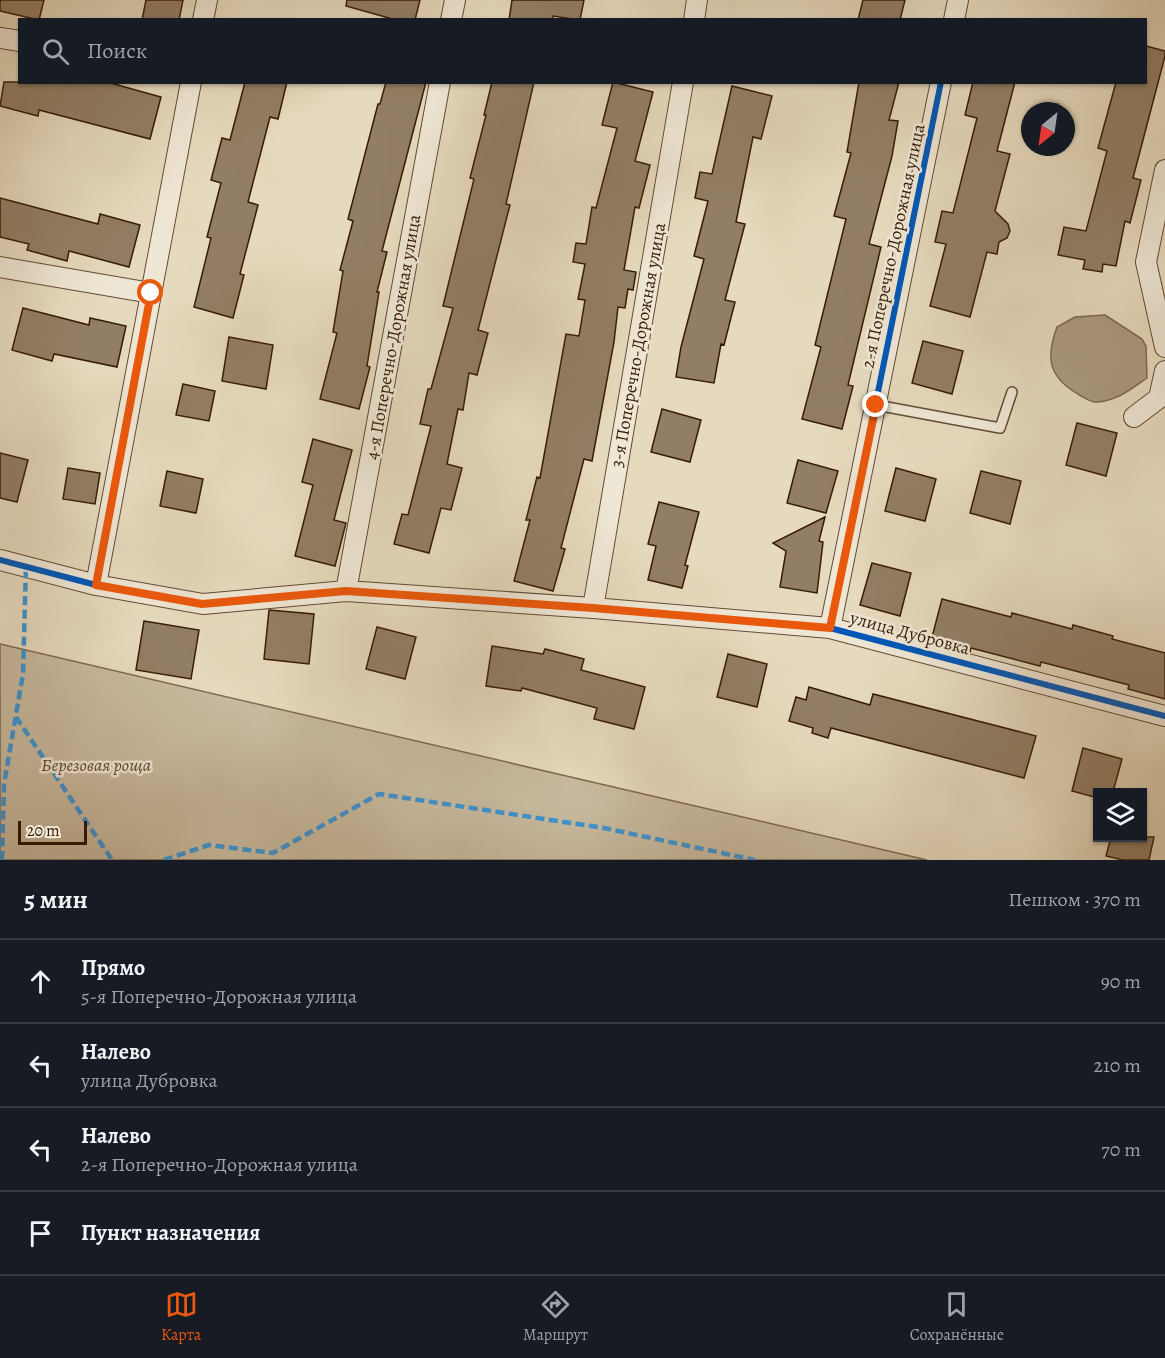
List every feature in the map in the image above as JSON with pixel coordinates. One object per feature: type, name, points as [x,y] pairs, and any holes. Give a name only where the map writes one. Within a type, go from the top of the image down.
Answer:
[{"type":"street","points":[[203,18],[207,0]]},
{"type":"street","points":[[452,18],[455,0]]},
{"type":"street","points":[[694,18],[697,0]]},
{"type":"street","points":[[954,18],[958,0]]},
{"type":"street","points":[[0,39],[18,41]]},
{"type":"street","points":[[96,585],[191,84]]},
{"type":"street","name":"4-я Поперечно-Дорожная улица","points":[[346,591],[440,84]]},
{"type":"street","name":"3-я Поперечно-Дорожная улица","points":[[593,608],[683,84]]},
{"type":"street","name":"2-я Поперечно-Дорожная улица","points":[[830,628],[941,84]]},
{"type":"street","points":[[1165,170],[1146,262],[1165,347]]},
{"type":"street","points":[[0,267],[151,293]]},
{"type":"street","points":[[1134,417],[1159,398],[1165,371]]},
{"type":"street","name":"улица Дубровка","points":[[0,560],[96,585],[202,604],[346,591],[593,608],[830,628],[1165,716]]},
{"type":"lane","points":[[876,405],[1000,428],[1012,392]]},
{"type":"green space","name":"Березовая роща","points":[[0,644],[927,860],[0,860]]},
{"type":"shaded area","points":[[1105,315],[1142,339],[1146,346],[1147,378],[1118,396],[1094,402],[1070,389],[1056,375],[1052,367],[1051,349],[1057,327],[1075,317]]},
{"type":"building","points":[[0,0],[44,0],[40,18],[0,11]]},
{"type":"building","points":[[146,0],[183,0],[179,18],[142,18]]},
{"type":"building","points":[[347,0],[420,0],[416,18],[389,18],[346,6]]},
{"type":"building","points":[[512,0],[584,0],[580,18],[553,16],[553,18],[509,18]]},
{"type":"building","points":[[863,0],[905,0],[900,18],[858,18]]},
{"type":"building","points":[[1147,46],[1165,51],[1133,178],[1141,180],[1130,223],[1125,221],[1116,266],[1103,264],[1102,272],[1083,269],[1085,260],[1058,255],[1064,227],[1086,231],[1107,151],[1098,148],[1115,84],[1147,84]]},
{"type":"building","points":[[4,82],[114,84],[161,97],[150,139],[39,110],[38,116],[0,106]]},
{"type":"building","points":[[244,84],[287,84],[278,119],[270,117],[248,202],[258,205],[240,274],[244,275],[233,318],[194,307],[211,238],[207,237],[221,183],[211,180],[222,138],[230,140]]},
{"type":"building","points":[[385,84],[425,84],[382,251],[387,252],[377,292],[379,292],[367,366],[370,367],[359,409],[320,399],[337,333],[333,332],[343,271],[340,270],[353,221],[348,219],[378,104],[380,104]]},
{"type":"building","points":[[492,84],[534,84],[506,204],[510,205],[478,330],[488,333],[477,375],[469,373],[463,410],[458,409],[447,464],[462,468],[451,510],[441,508],[429,553],[394,544],[402,514],[408,515],[431,426],[420,424],[428,389],[431,389],[453,308],[443,306],[474,179],[470,178],[486,115],[484,115]]},
{"type":"building","points":[[612,84],[653,92],[635,161],[650,165],[639,208],[635,207],[624,270],[636,272],[633,290],[628,289],[625,308],[618,307],[614,342],[592,461],[584,459],[561,548],[565,549],[553,591],[514,581],[530,520],[526,520],[537,477],[540,478],[566,334],[579,336],[585,300],[578,299],[585,264],[573,262],[576,243],[586,244],[592,207],[596,208],[617,128],[602,125]]},
{"type":"building","points":[[859,84],[898,84],[889,120],[898,121],[892,156],[869,244],[881,247],[848,385],[853,386],[842,429],[802,419],[821,347],[815,345],[846,219],[834,216],[851,153],[847,152]]},
{"type":"building","points":[[973,84],[1014,84],[997,151],[1010,154],[995,211],[1008,224],[1010,231],[1007,238],[999,242],[997,254],[987,252],[970,317],[930,306],[946,244],[935,242],[942,211],[953,213],[977,118],[965,115]]},
{"type":"building","points":[[732,86],[772,96],[761,139],[753,137],[736,222],[745,224],[725,300],[735,302],[724,345],[721,344],[714,383],[676,377],[681,347],[704,259],[694,256],[708,201],[695,198],[700,172],[712,174]]},
{"type":"building","points":[[0,198],[98,224],[100,214],[140,225],[129,267],[69,251],[67,261],[27,250],[29,244],[0,237]]},
{"type":"building","points":[[23,308],[89,325],[90,318],[126,326],[117,367],[54,354],[52,361],[12,350]]},
{"type":"building","points":[[229,337],[273,345],[266,389],[222,381]]},
{"type":"building","points":[[923,341],[963,351],[952,394],[912,383]]},
{"type":"building","points":[[183,384],[215,391],[209,421],[176,415]]},
{"type":"building","points":[[662,409],[701,420],[690,462],[651,452]]},
{"type":"building","points":[[1077,423],[1117,433],[1106,476],[1066,465]]},
{"type":"building","points":[[313,439],[352,450],[334,520],[346,523],[335,566],[295,556],[313,485],[302,482]]},
{"type":"building","points":[[0,453],[28,460],[17,502],[0,498]]},
{"type":"building","points":[[798,460],[838,471],[826,513],[787,503]]},
{"type":"building","points":[[68,468],[100,473],[95,504],[63,499]]},
{"type":"building","points":[[896,468],[936,479],[925,521],[885,511]]},
{"type":"building","points":[[167,471],[203,479],[196,513],[160,506]]},
{"type":"building","points":[[981,471],[1021,481],[1010,524],[970,513]]},
{"type":"building","points":[[659,502],[699,512],[685,565],[688,566],[682,588],[648,580],[656,546],[648,544]]},
{"type":"building","points":[[825,517],[819,541],[823,542],[817,593],[780,587],[786,551],[773,543]]},
{"type":"building","points":[[872,563],[911,573],[900,616],[860,605]]},
{"type":"building","points":[[942,599],[1011,617],[1012,613],[1072,629],[1073,625],[1113,636],[1112,639],[1165,653],[1165,699],[1128,689],[1129,685],[1041,662],[1040,666],[971,648],[970,652],[931,641]]},
{"type":"building","points":[[269,610],[314,614],[309,664],[264,659]]},
{"type":"building","points":[[144,621],[199,630],[191,679],[136,670]]},
{"type":"building","points":[[377,627],[416,637],[405,679],[366,669]]},
{"type":"building","points":[[492,646],[543,654],[545,649],[584,659],[581,670],[645,687],[634,729],[594,719],[597,708],[522,688],[521,691],[486,686]]},
{"type":"building","points":[[728,654],[767,664],[757,707],[717,697]]},
{"type":"building","points":[[809,687],[870,705],[873,694],[1036,736],[1024,778],[831,728],[828,738],[812,733],[813,728],[789,721],[796,697],[806,700]]},
{"type":"building","points":[[1083,748],[1122,759],[1114,788],[1093,788],[1093,797],[1072,791]]},
{"type":"building","points":[[1147,837],[1154,837],[1149,860],[1123,860],[1106,856],[1110,842],[1147,842]]},
{"type":"marked path","points":[[2,860],[4,784],[23,674],[26,565]]},
{"type":"marked path","points":[[16,717],[112,860]]},
{"type":"marked path","points":[[164,860],[209,845],[273,853],[379,794],[604,828],[755,860]]},
{"type":"cycle path","points":[[830,628],[941,84]]},
{"type":"cycle path","points":[[0,560],[96,585],[203,604],[346,591],[593,608],[830,628],[1165,716]]},
{"type":"route","points":[[151,293],[96,585],[202,604],[346,591],[593,608],[830,628],[876,405]]}]
